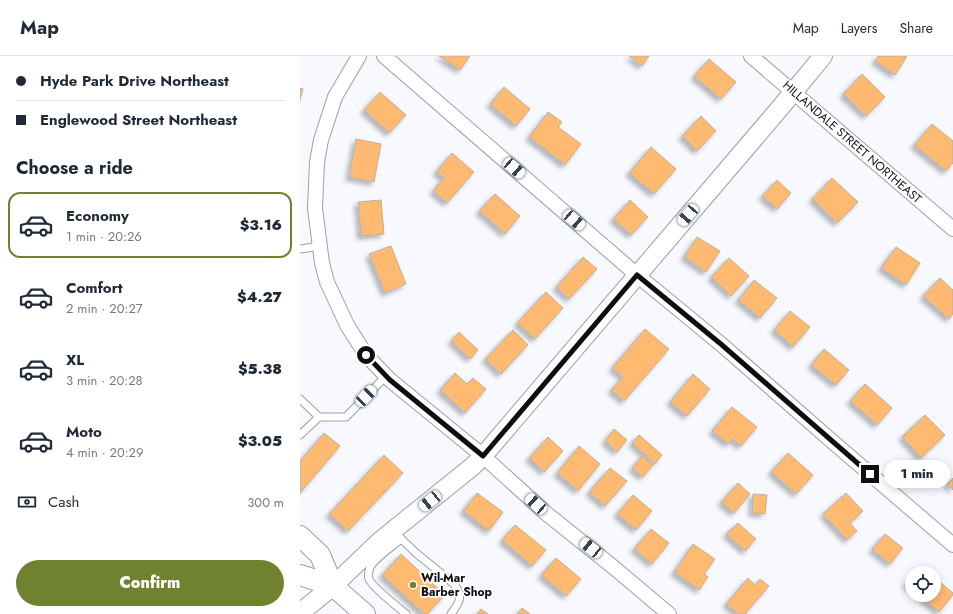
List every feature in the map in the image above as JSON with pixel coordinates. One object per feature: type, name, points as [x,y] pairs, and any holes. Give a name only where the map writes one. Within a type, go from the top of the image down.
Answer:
[{"type":"main road","points":[[300,536],[320,555],[334,586],[365,614]]},
{"type":"main road","points":[[300,575],[334,586]]},
{"type":"street","points":[[359,56],[335,97],[321,140],[317,162],[315,208],[322,263],[327,282],[347,325],[366,355],[390,380],[483,456],[547,514],[669,614]]},
{"type":"street","points":[[384,56],[953,545]]},
{"type":"street","name":"HILLANDALE STREET NORTHEAST","points":[[751,56],[953,229]]},
{"type":"street","points":[[300,613],[397,535],[483,456],[823,56]]},
{"type":"lane","points":[[300,249],[320,246]]},
{"type":"lane","points":[[300,399],[303,406],[319,417],[346,417],[386,376]]},
{"type":"lane","points":[[300,435],[319,417]]},
{"type":"lane","points":[[397,535],[458,588],[460,601],[451,614]]},
{"type":"lane","points":[[377,552],[370,567],[369,581],[406,614]]},
{"type":"building","points":[[439,56],[470,56],[460,70]]},
{"type":"building","points":[[629,56],[649,56],[642,66]]},
{"type":"building","points":[[878,56],[907,56],[895,75],[875,61]]},
{"type":"building","points":[[709,59],[736,82],[721,99],[694,76]]},
{"type":"building","points":[[862,74],[885,97],[866,116],[843,94]]},
{"type":"building","points":[[504,87],[530,109],[516,126],[490,104]]},
{"type":"building","points":[[300,88],[303,89],[300,100]]},
{"type":"building","points":[[380,92],[406,115],[389,133],[364,110]]},
{"type":"building","points":[[548,112],[562,122],[558,127],[581,144],[565,165],[529,137]]},
{"type":"building","points":[[701,116],[716,131],[697,151],[682,136]]},
{"type":"building","points":[[932,124],[953,141],[953,163],[946,171],[914,145]]},
{"type":"building","points":[[356,139],[381,144],[374,182],[349,177]]},
{"type":"building","points":[[651,147],[676,169],[654,194],[629,173]]},
{"type":"building","points":[[452,153],[474,172],[447,203],[433,191],[444,178],[436,172]]},
{"type":"building","points":[[832,178],[858,202],[837,223],[812,199]]},
{"type":"building","points":[[777,180],[791,193],[777,209],[762,196]]},
{"type":"building","points":[[495,194],[520,216],[505,234],[479,211]]},
{"type":"building","points":[[381,200],[384,234],[361,236],[358,202]]},
{"type":"building","points":[[630,200],[648,217],[631,235],[613,219]]},
{"type":"building","points":[[697,237],[720,251],[706,272],[684,257]]},
{"type":"building","points":[[391,246],[406,284],[385,293],[369,254]]},
{"type":"building","points":[[896,247],[920,263],[906,285],[881,268]]},
{"type":"building","points":[[583,257],[597,269],[569,299],[556,287]]},
{"type":"building","points":[[729,258],[749,276],[731,296],[711,277]]},
{"type":"building","points":[[940,278],[953,290],[953,314],[949,319],[923,296]]},
{"type":"building","points":[[754,280],[777,298],[760,318],[738,300]]},
{"type":"building","points":[[546,292],[563,308],[535,339],[517,323]]},
{"type":"building","points":[[790,311],[810,327],[793,347],[774,330]]},
{"type":"building","points":[[645,329],[669,349],[624,401],[611,390],[623,377],[612,368]]},
{"type":"building","points":[[513,330],[528,345],[501,374],[485,359]]},
{"type":"building","points":[[459,332],[478,350],[470,359],[451,341]]},
{"type":"building","points":[[824,349],[849,370],[836,385],[811,365]]},
{"type":"building","points":[[455,373],[467,384],[473,378],[486,389],[465,413],[440,390]]},
{"type":"building","points":[[693,374],[710,389],[687,416],[670,402]]},
{"type":"building","points":[[865,384],[892,408],[877,425],[850,401]]},
{"type":"building","points":[[732,407],[757,427],[741,446],[732,439],[728,444],[712,431]]},
{"type":"building","points":[[925,415],[945,435],[921,458],[902,437]]},
{"type":"building","points":[[614,429],[627,440],[617,452],[605,441]]},
{"type":"building","points":[[324,433],[340,446],[300,493],[300,461]]},
{"type":"building","points":[[639,435],[662,455],[655,464],[632,443]]},
{"type":"building","points":[[548,437],[563,451],[544,472],[529,458]]},
{"type":"building","points":[[579,446],[600,464],[578,491],[557,473]]},
{"type":"building","points":[[788,453],[813,475],[796,494],[771,472]]},
{"type":"building","points":[[384,455],[403,473],[348,531],[329,514]]},
{"type":"building","points":[[642,456],[653,465],[643,477],[632,468]]},
{"type":"building","points":[[610,468],[627,481],[605,506],[589,492]]},
{"type":"building","points":[[953,478],[953,490],[947,484]]},
{"type":"building","points":[[738,483],[750,494],[734,513],[721,502]]},
{"type":"building","points":[[477,493],[503,512],[489,531],[463,511]]},
{"type":"building","points":[[846,493],[863,511],[850,523],[857,531],[847,540],[823,514]]},
{"type":"building","points":[[753,494],[767,495],[765,514],[752,513]]},
{"type":"building","points":[[633,495],[652,511],[636,530],[617,514]]},
{"type":"building","points":[[738,523],[756,539],[745,551],[726,534]]},
{"type":"building","points":[[515,525],[546,550],[532,566],[502,540]]},
{"type":"building","points":[[651,529],[669,543],[652,564],[634,549]]},
{"type":"building","points":[[885,534],[903,548],[890,564],[872,549]]},
{"type":"building","points":[[693,544],[715,559],[704,574],[708,577],[699,590],[674,572]]},
{"type":"building","name":"Wil-Mar Barber Shop","points":[[401,554],[445,595],[427,614],[424,614],[382,575]]},
{"type":"building","points":[[556,558],[581,579],[566,596],[541,575]]},
{"type":"building","points":[[748,578],[755,585],[760,579],[769,586],[745,614],[738,614],[726,604]]},
{"type":"building","points":[[941,583],[953,593],[953,595],[939,612],[927,602],[941,602]]},
{"type":"building","points":[[522,608],[530,614],[517,614]]},
{"type":"building","points":[[481,609],[488,614],[477,614]]},
{"type":"place","name":"Wil-Mar Barber Shop","points":[[413,585]]},
{"type":"route","points":[[366,355],[390,380],[483,456],[637,275],[722,345],[870,474]]}]
